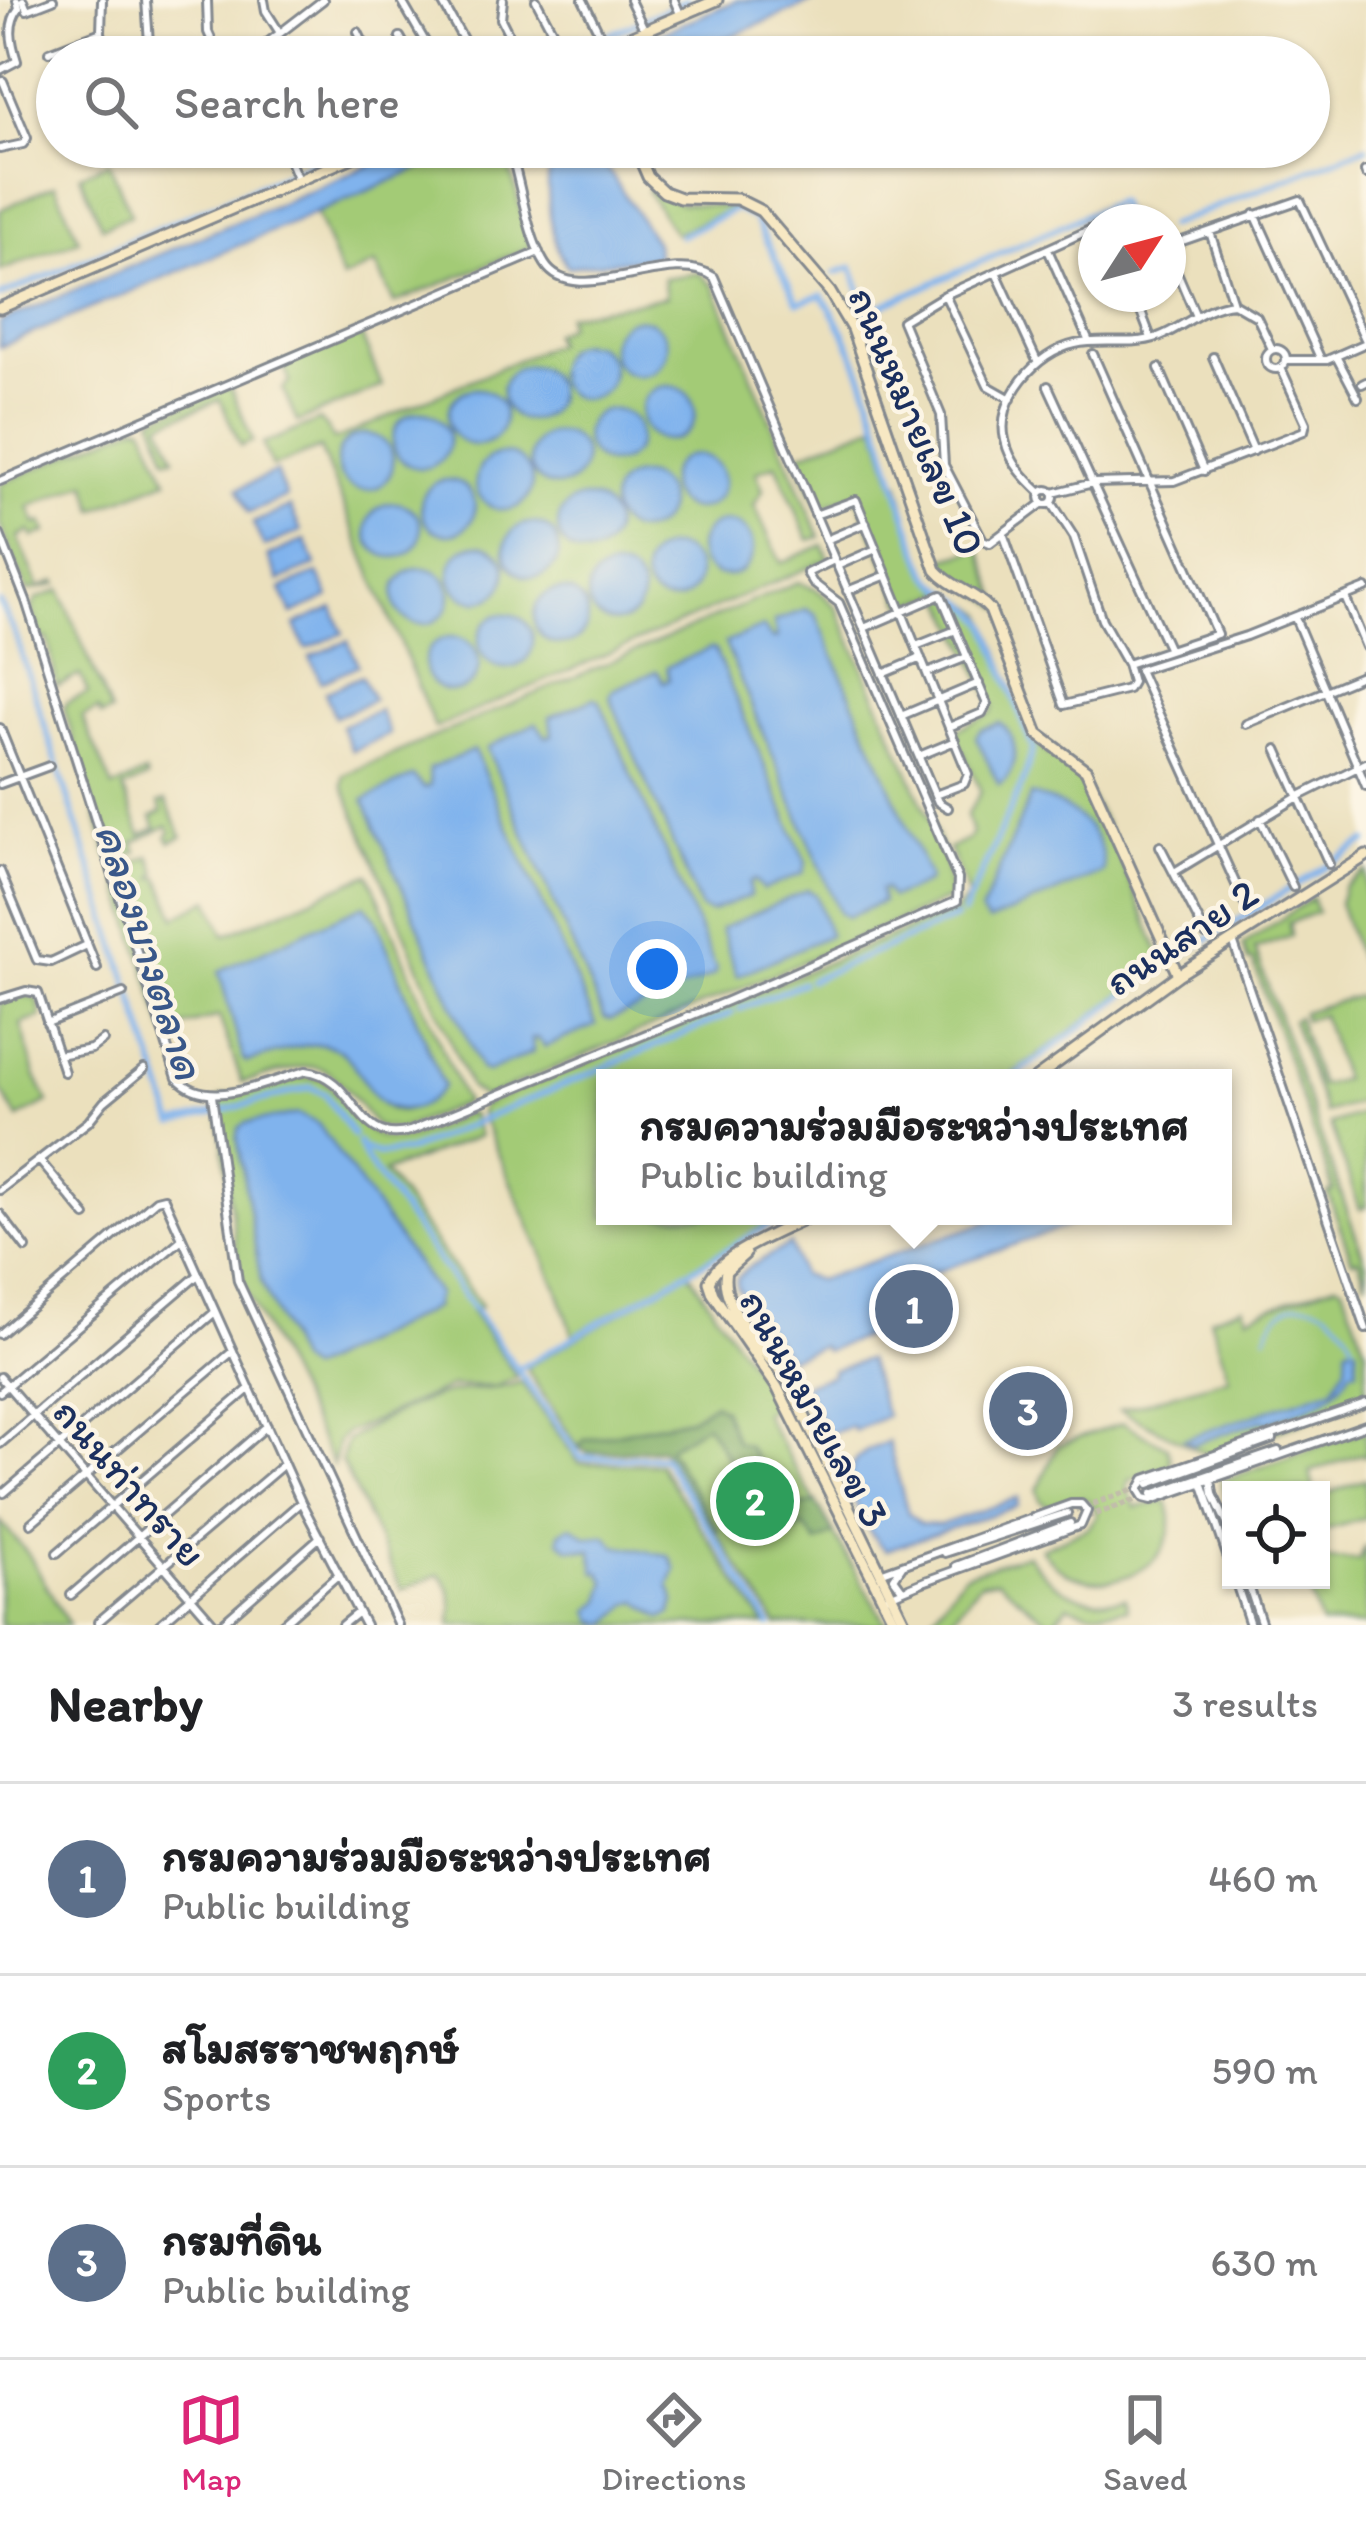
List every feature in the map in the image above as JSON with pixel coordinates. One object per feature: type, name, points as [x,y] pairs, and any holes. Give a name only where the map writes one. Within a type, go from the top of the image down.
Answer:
[{"type":"street","points":[[20,0],[30,10],[53,0]]},
{"type":"street","points":[[0,70],[16,62],[10,39],[20,0]]},
{"type":"street","points":[[102,0],[102,36]]},
{"type":"street","points":[[146,0],[149,36]]},
{"type":"street","points":[[207,0],[210,36]]},
{"type":"street","points":[[264,0],[280,33]]},
{"type":"street","points":[[276,36],[323,0]]},
{"type":"street","points":[[401,0],[422,36]]},
{"type":"street","points":[[441,0],[461,36]]},
{"type":"street","points":[[502,0],[501,19],[510,36]]},
{"type":"street","points":[[536,0],[554,36]]},
{"type":"street","points":[[583,0],[601,36]]},
{"type":"street","points":[[630,0],[643,27]]},
{"type":"street","points":[[675,0],[680,13]]},
{"type":"street","points":[[615,36],[717,0]]},
{"type":"street","points":[[91,36],[101,32]]},
{"type":"street","points":[[358,32],[360,36]]},
{"type":"street","points":[[0,149],[22,144],[27,138],[3,81]]},
{"type":"street","points":[[294,168],[297,177]]},
{"type":"street","points":[[0,308],[321,168]]},
{"type":"street","points":[[515,168],[539,252],[549,271],[566,281],[695,268],[714,277],[935,796],[948,808]]},
{"type":"street","name":"ถนนหมายเลข 10","points":[[644,168],[664,192],[680,198],[736,200],[761,211],[843,309],[936,570],[990,610],[1034,727],[1042,739],[1086,770],[1178,975]]},
{"type":"street","points":[[1186,241],[1300,200],[1366,342],[1337,358],[1284,364],[1267,364],[1272,350]]},
{"type":"street","points":[[1255,214],[1322,360]]},
{"type":"street","points":[[1210,231],[1233,303],[1257,317],[1272,350]]},
{"type":"street","points":[[1052,503],[1042,503],[1004,536],[990,543],[983,540],[944,464],[941,416],[902,326],[907,315],[945,295],[1078,236]]},
{"type":"street","points":[[1048,250],[1089,342]]},
{"type":"street","points":[[0,481],[539,252]]},
{"type":"street","points":[[998,274],[1037,361]]},
{"type":"street","points":[[1186,292],[1195,314]]},
{"type":"street","points":[[945,295],[988,386],[1011,399]]},
{"type":"street","points":[[1042,503],[1041,493],[1018,470],[1003,429],[1011,399],[1037,361],[1066,346],[1151,338],[1195,314],[1233,303]]},
{"type":"street","points":[[1141,312],[1151,338]]},
{"type":"street","points":[[1041,493],[1093,483],[1174,481],[1306,427],[1283,352],[1272,350]]},
{"type":"street","points":[[1093,354],[1217,634],[1127,664]]},
{"type":"street","points":[[1213,357],[1254,451]]},
{"type":"street","points":[[1337,358],[1358,398]]},
{"type":"street","points":[[1159,368],[1204,471]]},
{"type":"street","points":[[1048,386],[1168,649]]},
{"type":"street","points":[[1004,536],[1064,705],[1128,688],[1132,682],[1127,664],[1107,632],[1074,536],[1052,503],[1053,493]]},
{"type":"street","points":[[815,515],[855,499],[866,524],[968,778],[935,796]]},
{"type":"street","points":[[826,540],[866,524]]},
{"type":"street","points":[[0,535],[26,601],[171,1064],[187,1089],[212,1095],[306,1070],[320,1072],[333,1079],[371,1128],[385,1135],[403,1133],[707,1010],[957,901],[958,879],[839,603],[807,573],[876,549]]},
{"type":"street","points":[[848,591],[887,575]]},
{"type":"street","points":[[1248,911],[1139,674],[1142,667],[1246,636],[1366,588]]},
{"type":"street","points":[[863,628],[941,595],[988,704],[986,710],[949,727]]},
{"type":"street","points":[[1345,597],[1366,647]]},
{"type":"street","points":[[1294,617],[1362,765],[1366,786]]},
{"type":"street","points":[[916,646],[956,630]]},
{"type":"street","points":[[927,673],[968,656]]},
{"type":"street","points":[[883,674],[921,658]]},
{"type":"street","points":[[1246,724],[1366,674]]},
{"type":"street","points":[[901,716],[979,683]]},
{"type":"street","points":[[0,728],[97,968]]},
{"type":"street","points":[[918,757],[955,741]]},
{"type":"street","points":[[1277,749],[1329,864]]},
{"type":"street","points":[[1175,871],[1300,796],[1362,765]]},
{"type":"street","points":[[0,784],[49,766]]},
{"type":"street","points":[[1260,819],[1293,887]]},
{"type":"street","points":[[1160,846],[1206,934]]},
{"type":"street","name":"ถนนสาย 2","points":[[1048,1069],[1178,975],[1366,856]]},
{"type":"street","points":[[0,871],[37,960],[51,962],[87,945]]},
{"type":"street","points":[[1233,940],[1366,1329]]},
{"type":"street","points":[[0,999],[35,990],[42,998],[64,1072]]},
{"type":"street","points":[[47,1023],[123,993]]},
{"type":"street","points":[[58,1054],[95,1048],[104,1040]]},
{"type":"street","points":[[0,1190],[144,1069]]},
{"type":"street","points":[[212,1095],[238,1281],[398,1625]]},
{"type":"street","points":[[39,1160],[86,1216]]},
{"type":"street","points":[[0,1334],[164,1198],[301,1502],[365,1625]]},
{"type":"street","points":[[0,1214],[26,1248]]},
{"type":"street","name":"ถนนหมายเลข 3","points":[[794,1225],[718,1265],[709,1282],[772,1379],[876,1575],[896,1625]]},
{"type":"street","points":[[4,1389],[182,1239]]},
{"type":"street","points":[[0,1444],[198,1275]]},
{"type":"street","points":[[4,1493],[215,1312]]},
{"type":"street","points":[[31,1523],[232,1351]]},
{"type":"street","name":"ถนนท่าทราย","points":[[0,1377],[4,1389],[217,1625]]},
{"type":"street","points":[[57,1553],[250,1388]]},
{"type":"street","points":[[1366,1402],[1145,1479],[1139,1487],[1149,1500],[1366,1425]]},
{"type":"street","points":[[1149,1484],[1309,1422]]},
{"type":"street","points":[[71,1595],[267,1426]]},
{"type":"street","points":[[1152,1494],[1262,1455],[1316,1442]]},
{"type":"street","points":[[98,1622],[284,1464]]},
{"type":"street","points":[[1206,1480],[1222,1541]]},
{"type":"street","points":[[1206,1480],[1222,1508]]},
{"type":"street","points":[[158,1625],[301,1502]]},
{"type":"street","points":[[876,1575],[1078,1503],[1088,1514],[1081,1526],[886,1597]]},
{"type":"street","points":[[1212,1510],[1216,1504],[1222,1509]]},
{"type":"street","points":[[917,1559],[1067,1513]]},
{"type":"street","points":[[926,1581],[1070,1523]]},
{"type":"street","points":[[217,1625],[320,1537]]},
{"type":"street","points":[[903,1590],[894,1578],[905,1564]]},
{"type":"street","points":[[280,1625],[339,1574]]},
{"type":"street","points":[[1238,1589],[1250,1625]]},
{"type":"street","points":[[1250,1589],[1262,1625]]},
{"type":"street","name":"ถนนหมายเลข 3","points":[[886,1597],[907,1625]]},
{"type":"street","points":[[342,1625],[358,1612]]},
{"type":"green space","points":[[111,168],[131,215],[102,227],[80,175]]},
{"type":"green space","points":[[421,168],[510,168],[531,247],[394,303],[376,264],[342,279],[316,213]]},
{"type":"green space","points":[[55,185],[79,240],[0,271],[0,210]]},
{"type":"green space","points":[[650,189],[679,203],[735,207],[675,234]]},
{"type":"green space","points":[[699,273],[714,287],[820,537],[809,540],[776,464],[756,472],[763,490],[754,505],[781,563],[823,545],[829,559],[435,728],[320,448],[272,467],[263,444],[320,420],[335,440],[556,343],[552,334],[567,326],[567,315],[666,297],[663,278]]},
{"type":"green space","points":[[360,332],[382,386],[297,422],[283,389],[290,382],[283,365]]},
{"type":"green space","points":[[231,389],[253,441],[241,446],[220,400],[161,423],[175,457],[167,458],[153,418]]},
{"type":"green space","points":[[876,424],[928,573],[941,588],[985,614],[1029,733],[1078,776],[1105,824],[1164,963],[1019,1069],[596,1069],[596,1225],[767,1225],[573,1335],[481,1106],[953,914],[969,897],[949,849],[969,839],[967,815],[981,792],[957,737],[958,729],[994,707],[942,593],[909,605],[902,602],[857,497],[820,509],[795,456]]},
{"type":"green space","points":[[144,426],[167,480],[95,510],[87,483],[29,507],[36,524],[42,522],[47,532],[33,537],[30,531],[18,537],[39,588],[57,584],[28,591],[0,525],[0,484]]},
{"type":"green space","points":[[980,549],[1002,609],[960,581],[942,559]]},
{"type":"green space","points":[[798,582],[819,591],[837,608],[943,850],[951,898],[484,1098],[470,1088],[343,785],[344,775]],"holes":[[[774,623],[884,888],[880,890],[763,627],[772,640],[778,638]],[[658,672],[664,683],[670,680],[755,880],[749,882]],[[553,735],[658,984],[653,986],[546,738]],[[412,776],[424,789],[430,786],[537,1038],[532,1040]],[[808,890],[829,935],[737,975],[721,929]]]},
{"type":"green space","points":[[60,590],[111,712],[101,716],[98,710],[82,717],[113,788],[145,773],[147,778],[123,789],[141,835],[156,828],[152,817],[162,812],[159,803],[166,801],[182,837],[170,842],[167,826],[134,843],[137,852],[116,861],[109,859],[64,708],[88,693],[80,675],[57,686],[48,640],[41,638],[32,608],[37,599]]},
{"type":"green space","points":[[150,856],[157,872],[154,878],[159,877],[176,917],[209,899],[225,935],[369,874],[465,1103],[398,1130],[376,1126],[344,1086],[321,1068],[292,1069],[242,1082],[219,1016],[165,1032],[118,870]],"holes":[[[364,905],[375,917],[443,1086],[419,1105],[402,1111],[388,1108],[345,1055],[330,1046],[299,1046],[247,1061]]]},
{"type":"green space","points":[[1366,871],[1366,980],[1339,903],[1344,887]]},
{"type":"green space","points":[[1312,898],[1317,912],[1289,923],[1291,936],[1255,949],[1366,1264],[1366,1282],[1358,1259],[1352,1260],[1328,1193],[1333,1191],[1327,1171],[1253,961],[1248,961],[1243,945]]},
{"type":"green space","points":[[23,995],[38,999],[41,1017],[21,1024],[48,1102],[18,1118],[0,1089],[0,1003]]},
{"type":"green space","points":[[1357,996],[1366,1007],[1366,1100],[1325,1113],[1292,1020],[1297,1017],[1320,1086],[1343,1079],[1322,1015],[1304,1020],[1302,1012]]},
{"type":"green space","points":[[301,1077],[323,1079],[368,1130],[390,1140],[472,1115],[479,1136],[384,1172],[481,1306],[471,1312],[517,1377],[495,1387],[452,1386],[346,1433],[338,1441],[333,1465],[239,1271],[220,1097]],"holes":[[[261,1281],[434,1308],[309,1370],[298,1363]]]},
{"type":"green space","points":[[1366,1112],[1366,1207],[1360,1209],[1330,1124]]},
{"type":"green space","points":[[689,1273],[778,1404],[763,1413],[887,1625],[777,1625],[662,1449],[713,1404],[690,1418],[584,1440],[579,1448],[531,1376],[527,1367]]},
{"type":"green space","points":[[1337,1283],[1343,1286],[1366,1350],[1366,1400],[1208,1455],[1120,1410],[1229,1377],[1210,1318],[1243,1306],[1247,1316]]},
{"type":"green space","points":[[521,1382],[579,1463],[659,1464],[765,1625],[451,1625],[451,1597],[439,1574],[402,1590],[341,1461],[346,1442],[428,1399]]},
{"type":"green space","points":[[714,1403],[723,1409],[736,1442],[748,1446],[784,1504],[790,1509],[816,1502],[834,1533],[817,1543],[804,1526],[780,1541],[706,1424],[668,1448],[715,1532],[662,1449],[588,1453],[579,1448],[584,1440],[690,1418]]},
{"type":"green space","points":[[1123,1423],[1167,1447],[1169,1466],[1130,1480],[1127,1488],[1136,1507],[1167,1501],[1171,1525],[1164,1546],[1150,1563],[1107,1581],[1082,1579],[1060,1568],[1041,1548],[1088,1528],[1097,1516],[1094,1507],[1084,1499],[1048,1506],[1040,1501],[1037,1490],[1058,1445]]},
{"type":"green space","points":[[1366,1430],[1366,1456],[1310,1472],[1312,1481],[1221,1481]]},
{"type":"green space","points":[[1366,1479],[1366,1518],[1330,1528],[1330,1493]]},
{"type":"green space","points":[[0,1521],[29,1555],[69,1625],[0,1625]]},
{"type":"green space","points":[[1366,1545],[1366,1625],[1321,1625],[1308,1589],[1330,1589],[1330,1559],[1359,1560]]},
{"type":"green space","points":[[1027,1554],[1069,1592],[1095,1600],[1125,1598],[1128,1609],[1089,1612],[1068,1605],[1052,1624],[997,1580],[980,1583],[946,1625],[926,1625],[963,1575]]},
{"type":"water","points":[[738,0],[816,0],[732,36],[654,36]]},
{"type":"water","points":[[363,168],[421,168],[0,347],[0,322]]},
{"type":"water","points":[[549,168],[607,168],[656,243],[657,257],[567,267],[552,225]]},
{"type":"water","points":[[639,319],[659,327],[667,347],[659,367],[639,375],[619,367],[611,347],[619,327]]},
{"type":"water","points":[[584,343],[604,351],[612,371],[604,391],[584,399],[564,391],[556,371],[564,351]]},
{"type":"water","points":[[529,366],[548,374],[556,393],[548,412],[529,420],[510,412],[502,393],[510,374]]},
{"type":"water","points":[[668,386],[687,394],[695,413],[687,432],[668,440],[649,432],[641,413],[649,394]]},
{"type":"water","points":[[476,389],[495,398],[504,417],[495,436],[476,445],[457,436],[448,417],[457,398]]},
{"type":"water","points":[[612,409],[631,417],[639,436],[631,455],[612,463],[593,455],[585,436],[593,417]]},
{"type":"water","points":[[421,412],[440,421],[449,440],[440,459],[421,468],[402,459],[393,440],[402,421]]},
{"type":"water","points":[[557,432],[576,440],[584,459],[576,478],[557,486],[538,478],[530,459],[538,440]]},
{"type":"water","points":[[365,434],[385,442],[393,462],[385,482],[365,490],[345,482],[337,462],[345,442]]},
{"type":"water","points":[[504,454],[524,462],[532,482],[524,502],[504,510],[484,502],[476,482],[484,462]]},
{"type":"water","points":[[696,455],[715,463],[723,482],[715,501],[696,509],[677,501],[669,482],[677,463]]},
{"type":"water","points":[[276,472],[286,497],[249,513],[238,489]]},
{"type":"water","points":[[640,475],[660,483],[668,503],[660,523],[640,531],[620,523],[612,503],[620,483]]},
{"type":"water","points":[[448,480],[467,488],[475,507],[467,526],[448,534],[429,526],[421,507],[429,488]]},
{"type":"water","points":[[586,498],[606,506],[614,526],[606,546],[586,554],[566,546],[558,526],[566,506]]},
{"type":"water","points":[[394,503],[413,511],[421,530],[413,549],[394,557],[375,549],[367,530],[375,511]]},
{"type":"water","points":[[290,507],[301,531],[264,547],[253,523]]},
{"type":"water","points":[[726,522],[745,530],[753,549],[745,568],[726,576],[707,568],[699,549],[707,530]]},
{"type":"water","points":[[532,523],[551,531],[559,550],[551,569],[532,577],[513,569],[505,550],[513,531]]},
{"type":"water","points":[[305,540],[316,565],[279,581],[268,556]]},
{"type":"water","points":[[478,545],[498,553],[506,573],[498,593],[478,601],[458,593],[450,573],[458,553]]},
{"type":"water","points":[[671,547],[690,555],[698,574],[690,593],[671,601],[652,593],[644,574],[652,555]]},
{"type":"water","points":[[422,568],[442,576],[450,596],[442,616],[422,624],[402,616],[394,596],[402,576]]},
{"type":"water","points":[[615,568],[634,576],[642,595],[634,614],[615,622],[596,614],[588,595],[596,576]]},
{"type":"water","points":[[318,573],[329,597],[292,614],[281,589]]},
{"type":"water","points":[[561,590],[580,598],[588,617],[580,636],[561,644],[542,636],[534,617],[542,598]]},
{"type":"water","points":[[333,608],[343,633],[306,649],[295,625]]},
{"type":"water","points":[[806,609],[816,615],[929,877],[927,883],[891,898],[885,889],[880,890],[882,902],[847,917],[840,913],[725,643],[763,627],[772,639],[777,638],[774,622]]},
{"type":"water","points":[[506,614],[525,622],[533,641],[525,660],[506,668],[487,660],[479,641],[487,622]]},
{"type":"water","points":[[452,637],[471,645],[479,664],[471,683],[452,691],[433,683],[425,664],[433,645]]},
{"type":"water","points":[[348,641],[358,665],[321,682],[310,657]]},
{"type":"water","points":[[711,648],[806,863],[803,873],[763,890],[755,880],[750,882],[750,896],[710,912],[701,909],[610,697],[613,690],[657,671],[663,682],[669,680],[667,667]]},
{"type":"water","points":[[362,676],[373,700],[335,717],[325,692]]},
{"type":"water","points":[[595,698],[716,969],[714,975],[666,995],[654,986],[656,1000],[610,1020],[604,1018],[487,748],[536,723],[546,737],[552,735],[550,717]]},
{"type":"water","points":[[379,710],[389,734],[352,751],[341,726]]},
{"type":"water","points":[[1000,723],[1011,737],[1014,755],[1010,772],[999,785],[976,737]]},
{"type":"water","points":[[474,750],[596,1025],[545,1047],[532,1039],[533,1052],[487,1072],[481,1070],[364,800],[413,776],[424,788],[430,786],[429,769]]},
{"type":"water","points":[[1031,795],[1058,804],[1082,821],[1098,843],[1103,872],[988,922],[981,912]]},
{"type":"water","points":[[808,890],[816,895],[829,935],[737,976],[721,929]]},
{"type":"water","points":[[364,905],[375,917],[443,1086],[415,1108],[385,1105],[352,1062],[330,1046],[300,1046],[247,1062],[219,971]]},
{"type":"water","points":[[298,1114],[318,1124],[437,1294],[433,1308],[308,1370],[298,1363],[261,1281],[237,1136],[246,1123]]},
{"type":"water","points":[[979,1225],[1071,1225],[879,1291],[891,1327],[825,1351],[822,1346],[788,1358],[737,1287],[737,1279],[790,1244],[801,1275],[818,1280]]},
{"type":"water","points":[[1347,1347],[1357,1347],[1357,1369],[1350,1370],[1335,1390],[1315,1404],[1193,1444],[1184,1439],[1333,1388],[1346,1365]]},
{"type":"water","points":[[867,1359],[886,1416],[854,1431],[852,1426],[828,1434],[803,1385]]},
{"type":"water","points":[[888,1442],[908,1513],[920,1524],[940,1525],[1018,1498],[1017,1506],[886,1550],[860,1513],[850,1479],[856,1460]]},
{"type":"water","points":[[571,1526],[587,1537],[606,1535],[616,1546],[668,1555],[676,1569],[669,1585],[675,1601],[671,1614],[661,1618],[638,1601],[607,1624],[594,1620],[590,1611],[602,1601],[606,1582],[595,1572],[592,1550],[568,1548],[559,1540],[560,1532]]},
{"type":"waterway","points":[[606,36],[687,0]]},
{"type":"waterway","points":[[1330,161],[1366,147]]},
{"type":"waterway","points":[[0,296],[301,168]]},
{"type":"waterway","points":[[1186,219],[1313,168]]},
{"type":"waterway","points":[[1110,204],[1118,204]]},
{"type":"waterway","points":[[680,236],[735,209],[754,218],[798,303],[822,295],[857,361],[928,574],[987,624],[1033,749],[1023,782],[963,914]]},
{"type":"waterway","points":[[835,273],[852,267],[868,312],[1078,218]]},
{"type":"waterway","name":"คลองบางตลาด","points":[[0,603],[15,634],[174,1124],[311,1087],[325,1094],[353,1135]]},
{"type":"waterway","points":[[1024,1069],[1159,969],[1366,842]]},
{"type":"waterway","points":[[810,980],[955,918]]},
{"type":"waterway","points":[[740,1009],[802,983]]},
{"type":"waterway","points":[[601,1069],[732,1013]]},
{"type":"waterway","points":[[363,1148],[378,1154],[408,1151],[596,1071]]},
{"type":"waterway","name":"คลองบางตลาด","points":[[358,1142],[366,1160],[581,1458],[663,1457],[770,1625]]},
{"type":"waterway","points":[[518,1369],[769,1225]]},
{"type":"waterway","points":[[1266,1336],[1285,1309],[1311,1305],[1336,1318],[1354,1346]]},
{"type":"tunnel","points":[[1067,1513],[1149,1484]]},
{"type":"tunnel","points":[[1070,1523],[1143,1497]]},
{"type":"place","name":"กรมความร่วมมือระหว่างประเทศ","points":[[914,1309]]},
{"type":"place","name":"กรมที่ดิน","points":[[1028,1411]]},
{"type":"place","name":"สโมสรราชพฤกษ์","points":[[755,1501]]}]
